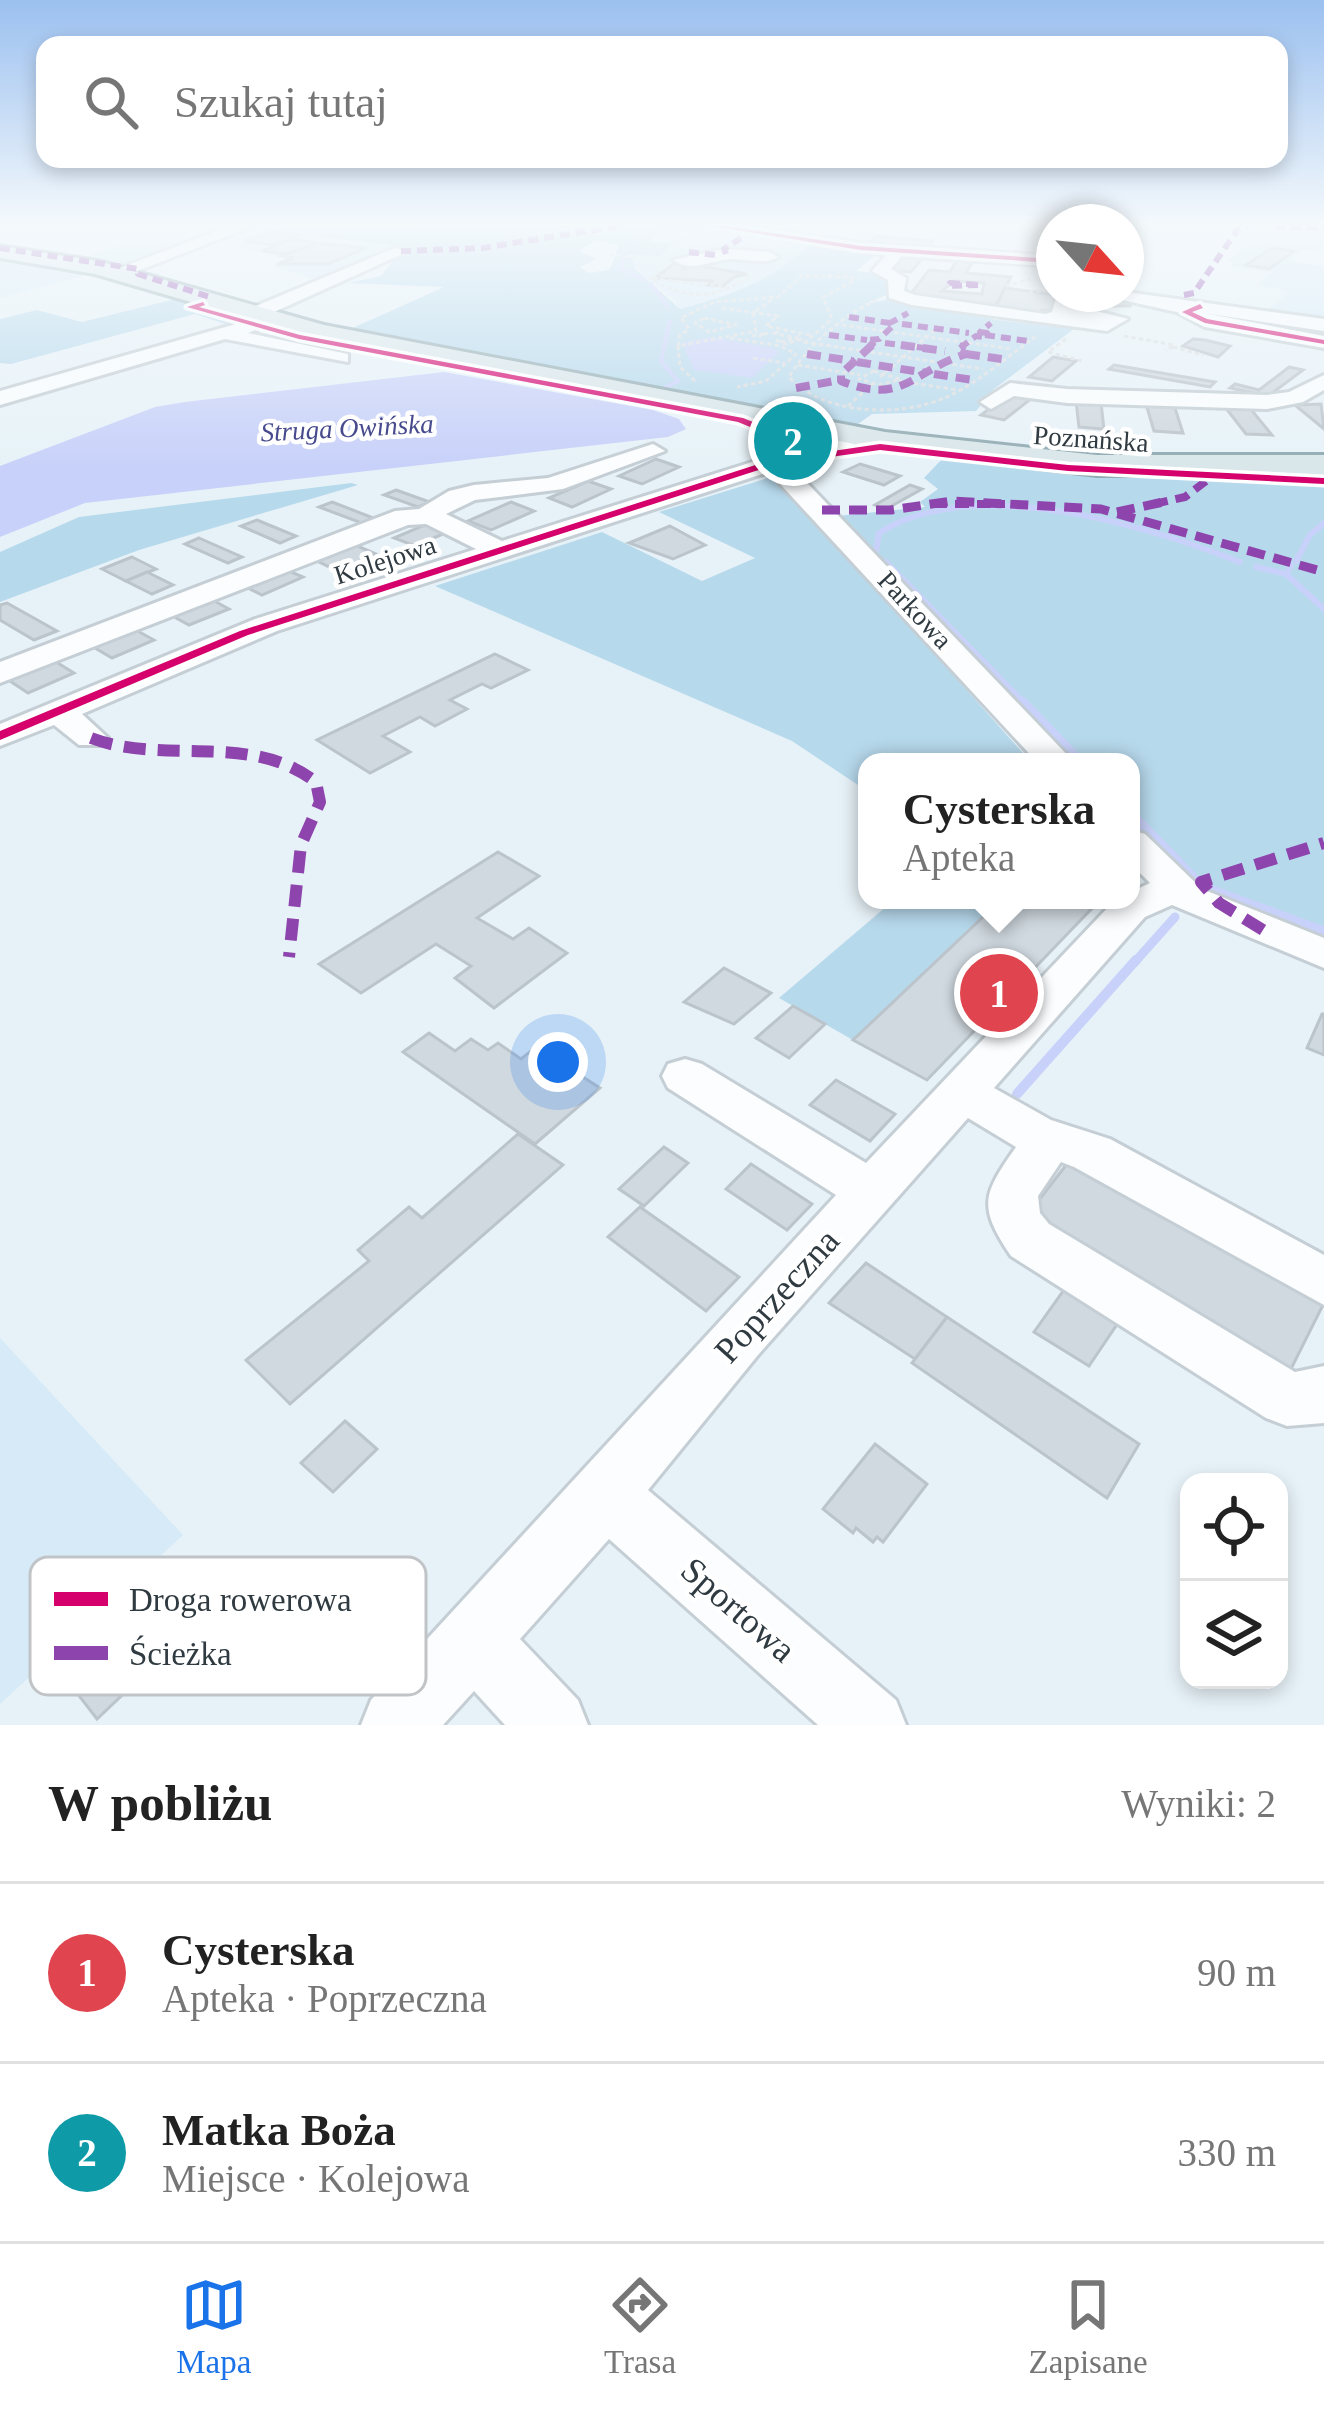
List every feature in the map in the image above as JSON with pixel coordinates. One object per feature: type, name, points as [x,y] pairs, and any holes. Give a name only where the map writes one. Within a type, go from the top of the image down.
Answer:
[{"type":"main road","name":"Poznańska","points":[[225,306],[262,318],[823,430],[852,421],[986,455],[1211,469],[1324,465]]},
{"type":"street","points":[[0,398],[225,334],[286,306]]},
{"type":"street","points":[[956,306],[1011,317],[1032,306]]},
{"type":"street","points":[[1324,325],[1194,307],[1187,314],[1324,342]]},
{"type":"street","points":[[225,334],[341,358]]},
{"type":"street","points":[[176,348],[229,361]]},
{"type":"street","points":[[1137,399],[1109,377],[1267,402]]},
{"type":"street","points":[[991,402],[1010,389],[1267,402],[1295,397],[1324,381]]},
{"type":"street","name":"Kolejowa","points":[[0,736],[244,633],[783,458],[852,421]]},
{"type":"street","name":"Kolejowa","points":[[783,458],[823,430]]},
{"type":"street","points":[[0,673],[399,518],[426,515],[480,490],[550,485],[653,451]]},
{"type":"street","name":"Parkowa","points":[[783,458],[1049,753]]},
{"type":"street","points":[[426,515],[498,549]]},
{"type":"street","points":[[57,711],[91,739]]},
{"type":"street","points":[[1140,852],[1174,888],[1207,908],[1324,953]]},
{"type":"street","name":"Poprzeczna","points":[[1140,904],[1174,888]]},
{"type":"street","name":"Poprzeczna","points":[[426,1692],[605,1494],[709,1370],[1130,909]]},
{"type":"street","points":[[685,1076],[870,1191]]},
{"type":"street","points":[[963,1092],[1049,1140],[1091,1153],[1324,1282]]},
{"type":"street","points":[[1049,1140],[1012,1193],[1015,1220],[1030,1240],[1275,1393],[1300,1402],[1324,1393]]},
{"type":"street","name":"Sportowa","points":[[605,1494],[872,1725]]},
{"type":"street","points":[[474,1640],[553,1725]]},
{"type":"street","name":"Poprzeczna","points":[[396,1725],[424,1695]]},
{"type":"path","points":[[706,306],[681,318],[686,330],[680,346],[682,371],[706,384]]},
{"type":"path","points":[[753,313],[762,306]]},
{"type":"path","points":[[825,306],[828,320]]},
{"type":"path","points":[[861,306],[796,364],[789,377],[796,388],[852,421],[937,402],[1050,327],[1051,312]]},
{"type":"path","points":[[722,308],[778,316],[768,327],[810,335]]},
{"type":"path","points":[[753,313],[758,330],[753,337]]},
{"type":"path","points":[[707,318],[730,320],[736,325],[728,330],[704,330],[694,323],[707,318]]},
{"type":"path","points":[[883,374],[949,318]]},
{"type":"path","points":[[828,320],[1016,349]]},
{"type":"path","points":[[793,350],[828,320]]},
{"type":"path","points":[[716,325],[753,337]]},
{"type":"path","points":[[686,330],[732,338],[800,336],[802,343]]},
{"type":"path","points":[[680,346],[767,337],[987,370]]},
{"type":"path","points":[[728,387],[763,383],[795,356],[777,339]]},
{"type":"path","points":[[1172,346],[1203,355]]},
{"type":"path","points":[[753,358],[860,375],[883,374],[898,381]]},
{"type":"path","points":[[860,375],[872,384],[898,381],[958,390]]},
{"type":"path","points":[[852,421],[872,384]]},
{"type":"shaded area","points":[[145,306],[205,306],[254,319],[223,329],[225,324],[195,314],[11,364],[0,363],[0,319],[37,310],[82,322]]},
{"type":"shaded area","points":[[401,306],[935,306],[1074,329],[994,389],[976,411],[872,414],[851,429],[346,331]]},
{"type":"shaded area","points":[[1324,306],[1324,319],[1268,310]]},
{"type":"shaded area","points":[[943,458],[1133,475],[1324,476],[1324,939],[1190,889],[1140,836],[1140,753],[1061,753],[837,516],[925,507],[920,502],[938,489],[924,478]]},
{"type":"shaded area","points":[[768,478],[786,488],[1023,753],[858,753],[858,785],[792,741],[435,586],[602,532],[702,581],[755,558],[659,512]]},
{"type":"shaded area","points":[[358,485],[139,550],[0,602],[0,552],[79,517]]},
{"type":"shaded area","points":[[883,909],[991,909],[853,1040],[779,998]]},
{"type":"shaded area","points":[[0,1338],[183,1535],[159,1557],[30,1557],[30,1676],[0,1704]]},
{"type":"water","points":[[711,337],[779,352],[752,378],[694,370],[682,343]]},
{"type":"water","points":[[444,372],[653,410],[679,419],[686,429],[668,437],[85,503],[0,537],[0,466],[155,407]]},
{"type":"building","points":[[998,306],[1036,306],[1040,312],[1035,316]]},
{"type":"building","points":[[1193,339],[1230,346],[1218,357],[1183,346]]},
{"type":"building","points":[[1053,357],[1076,361],[1052,381],[1029,377]]},
{"type":"building","points":[[1114,365],[1215,382],[1210,387],[1109,369]]},
{"type":"building","points":[[1289,367],[1303,370],[1268,396],[1230,388],[1235,384],[1259,390]]},
{"type":"building","points":[[1009,394],[1032,398],[1004,420],[981,415]]},
{"type":"building","points":[[1076,401],[1101,403],[1104,429],[1079,427]]},
{"type":"building","points":[[1146,404],[1174,405],[1183,433],[1154,431]]},
{"type":"building","points":[[1321,404],[1324,429],[1295,405]]},
{"type":"building","points":[[1225,407],[1249,407],[1272,435],[1246,434]]},
{"type":"building","points":[[656,459],[679,467],[642,484],[619,476]]},
{"type":"building","points":[[860,464],[900,476],[884,485],[843,472]]},
{"type":"building","points":[[588,481],[611,489],[572,507],[549,498]]},
{"type":"building","points":[[910,485],[922,489],[886,509],[875,505]]},
{"type":"building","points":[[396,490],[430,502],[418,507],[384,495]]},
{"type":"building","points":[[332,502],[376,519],[364,524],[319,507]]},
{"type":"building","points":[[511,502],[534,511],[491,530],[468,521]]},
{"type":"building","points":[[257,520],[296,536],[280,543],[241,526]]},
{"type":"building","points":[[429,523],[450,531],[415,546],[394,538]]},
{"type":"building","points":[[670,526],[705,545],[673,559],[629,543]]},
{"type":"building","points":[[199,538],[242,557],[228,563],[185,544]]},
{"type":"building","points":[[355,545],[376,554],[338,571],[317,561]]},
{"type":"building","points":[[132,557],[156,569],[126,581],[102,569]]},
{"type":"building","points":[[282,568],[303,577],[262,595],[242,585]]},
{"type":"building","points":[[147,572],[173,585],[152,594],[126,581]]},
{"type":"building","points":[[207,597],[229,609],[189,625],[167,613]]},
{"type":"building","points":[[7,603],[57,631],[34,640],[0,620],[0,605]]},
{"type":"building","points":[[132,628],[154,640],[112,658],[90,645]]},
{"type":"building","points":[[495,654],[528,670],[450,700],[467,709],[435,726],[420,717],[383,736],[410,752],[370,773],[317,740]]},
{"type":"building","points":[[53,660],[74,673],[28,693],[7,679]]},
{"type":"building","points":[[498,852],[539,876],[477,918],[513,939],[529,928],[567,953],[494,1008],[455,978],[471,966],[436,944],[361,993],[319,964]]},
{"type":"building","points":[[991,909],[1091,909],[927,1080],[853,1040]]},
{"type":"building","points":[[724,968],[771,993],[734,1024],[684,1002]]},
{"type":"building","points":[[793,1006],[825,1024],[789,1058],[756,1038]]},
{"type":"building","points":[[1324,1014],[1324,1055],[1307,1048]]},
{"type":"building","points":[[429,1033],[455,1051],[471,1039],[488,1050],[498,1043],[521,1059],[536,1047],[600,1088],[535,1144],[403,1052]]},
{"type":"building","points":[[836,1080],[895,1114],[870,1141],[810,1105]]},
{"type":"building","points":[[518,1134],[563,1165],[290,1404],[246,1360],[369,1261],[358,1250],[409,1207],[422,1218]]},
{"type":"building","points":[[664,1147],[688,1163],[644,1206],[619,1189]]},
{"type":"building","points":[[1070,1160],[1324,1303],[1288,1375],[1025,1218]]},
{"type":"building","points":[[751,1164],[812,1204],[787,1230],[726,1189]]},
{"type":"building","points":[[640,1207],[739,1277],[706,1311],[608,1237]]},
{"type":"building","points":[[866,1263],[947,1317],[915,1359],[829,1303]]},
{"type":"building","points":[[1066,1287],[1120,1320],[1089,1366],[1034,1332]]},
{"type":"building","points":[[947,1317],[1139,1444],[1107,1498],[912,1363]]},
{"type":"building","points":[[345,1421],[377,1449],[333,1492],[301,1463]]},
{"type":"building","points":[[875,1444],[927,1484],[883,1542],[877,1537],[873,1542],[856,1528],[853,1533],[823,1509]]},
{"type":"building","points":[[78,1695],[122,1695],[97,1719]]},
{"type":"waterway","name":"Struga Owińska","points":[[661,390],[678,381],[661,361],[670,321]]},
{"type":"waterway","points":[[876,551],[879,533],[918,516],[962,507],[1009,506],[1109,521],[1240,562]]},
{"type":"waterway","points":[[1296,561],[1310,535],[1324,523]]},
{"type":"waterway","points":[[886,562],[1025,704]]},
{"type":"waterway","points":[[1286,574],[1291,565]]},
{"type":"waterway","points":[[1256,567],[1286,574]]},
{"type":"waterway","points":[[1286,574],[1324,609]]},
{"type":"waterway","points":[[1022,701],[1072,753]]},
{"type":"waterway","points":[[1140,822],[1202,886],[1324,931]]},
{"type":"waterway","points":[[1134,963],[1175,917]]},
{"type":"waterway","points":[[1017,1094],[1136,960]]},
{"type":"marked path","points":[[908,313],[890,323],[894,325],[879,339],[867,340],[873,344],[841,374],[841,381],[864,390],[898,390],[966,354],[958,350],[976,336],[983,337],[987,333],[980,332],[991,323]]},
{"type":"marked path","points":[[849,317],[890,323]]},
{"type":"marked path","points":[[902,324],[969,333]]},
{"type":"marked path","points":[[829,335],[867,340]]},
{"type":"marked path","points":[[985,335],[1028,341]]},
{"type":"marked path","points":[[885,343],[945,351]]},
{"type":"marked path","points":[[807,354],[852,361]]},
{"type":"marked path","points":[[966,354],[1002,359]]},
{"type":"marked path","points":[[857,362],[927,373]]},
{"type":"marked path","points":[[934,374],[973,380]]},
{"type":"marked path","points":[[796,388],[840,380]]},
{"type":"marked path","points":[[1117,512],[1185,497],[1210,478]]},
{"type":"marked path","points":[[822,510],[891,510],[952,501],[1101,509],[1324,572]]},
{"type":"marked path","points":[[91,738],[146,752],[266,755],[293,764],[316,782],[320,802],[301,845],[289,957]]},
{"type":"marked path","points":[[1263,930],[1219,903],[1201,882],[1324,843]]},
{"type":"cycle path","points":[[193,306],[299,337],[740,420],[802,458],[880,447],[1068,468],[1324,481]]},
{"type":"cycle path","points":[[1199,306],[1186,312],[1205,321],[1324,342]]},
{"type":"cycle path","points":[[0,736],[244,633],[805,452]]},
{"type":"place","name":"Matka Boża","points":[[793,441]]},
{"type":"place","name":"Cysterska","points":[[999,993]]}]
